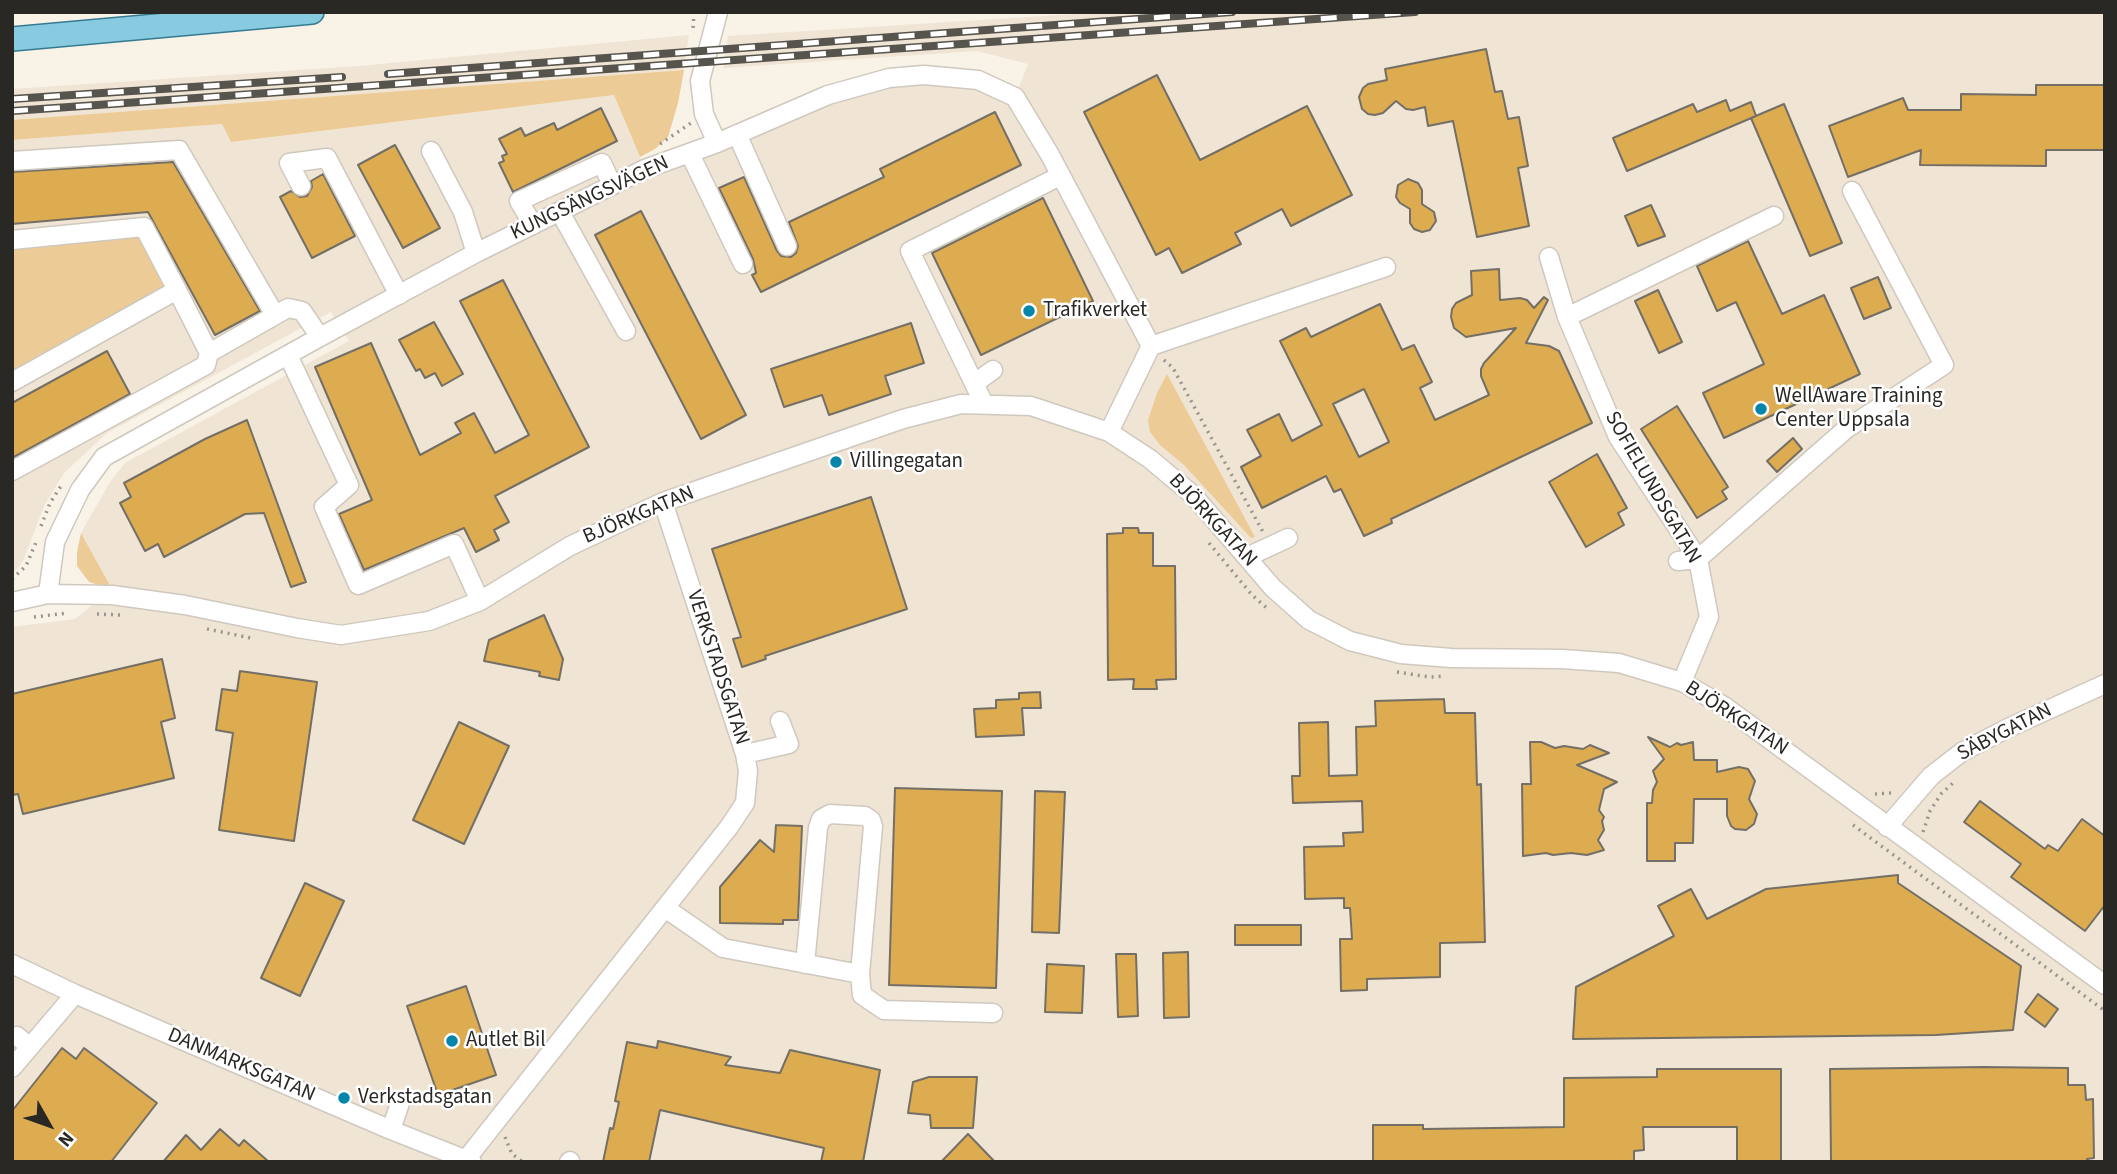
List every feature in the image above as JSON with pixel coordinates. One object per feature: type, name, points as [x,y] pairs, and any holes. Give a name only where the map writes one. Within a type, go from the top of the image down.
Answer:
[{"type":"main road","points":[[12,39],[312,12]]},
{"type":"street","points":[[717,143],[704,114],[700,81],[718,12]]},
{"type":"street","name":"KUNGSÄNGSVÄGEN","points":[[48,594],[55,542],[80,490],[104,457],[476,253],[645,169],[717,143],[828,95],[888,78],[924,75],[978,80],[1016,97],[1151,346]]},
{"type":"street","points":[[737,134],[787,246]]},
{"type":"street","points":[[12,161],[179,149],[275,315]]},
{"type":"street","points":[[430,151],[463,212],[476,253]]},
{"type":"street","points":[[690,153],[743,264]]},
{"type":"street","points":[[301,186],[289,163],[327,158],[399,295]]},
{"type":"street","points":[[533,225],[519,201],[602,163],[612,185]]},
{"type":"street","points":[[984,404],[910,251],[1060,176]]},
{"type":"street","points":[[1678,561],[1698,559],[1846,429],[1944,365],[1852,191]]},
{"type":"street","points":[[560,212],[626,331]]},
{"type":"street","points":[[1567,317],[1774,216]]},
{"type":"street","points":[[12,240],[144,227],[209,353],[206,365],[12,471]]},
{"type":"street","name":"SOFIELUNDSGATAN","points":[[1549,257],[1567,317],[1618,437],[1698,559],[1709,617],[1682,682]]},
{"type":"street","points":[[1109,432],[1151,346],[1387,267]]},
{"type":"street","points":[[12,382],[131,309],[177,290]]},
{"type":"street","points":[[209,353],[288,308],[302,312],[320,337]]},
{"type":"street","points":[[288,355],[349,485],[324,507],[358,585],[454,544],[480,601]]},
{"type":"street","points":[[975,383],[993,370]]},
{"type":"street","name":"BJÖRKGATAN","points":[[48,594],[112,595],[185,605],[341,635],[429,621],[480,601],[569,546],[663,502],[903,419],[961,404],[1031,406],[1109,432],[1150,458],[1193,495],[1273,588],[1308,620],[1350,642],[1401,654],[1451,658],[1562,659],[1619,663],[1682,682],[1724,706],[2105,985]]},
{"type":"street","name":"VERKSTADSGATAN","points":[[467,1161],[529,1066],[665,908],[745,803],[748,780],[745,754],[663,502]]},
{"type":"street","points":[[1247,557],[1288,538]]},
{"type":"street","points":[[12,602],[48,594]]},
{"type":"street","name":"SÄBYGATAN","points":[[1887,827],[1931,776],[1962,752],[2105,684]]},
{"type":"street","points":[[745,754],[789,744],[780,721]]},
{"type":"street","points":[[805,964],[821,818],[830,814],[866,816],[873,826],[860,974],[862,995],[884,1010],[993,1013]]},
{"type":"street","points":[[665,908],[723,948],[860,974]]},
{"type":"street","name":"DANMARKSGATAN","points":[[12,964],[75,994],[467,1161]]},
{"type":"street","points":[[12,1068],[23,1041],[75,994]]},
{"type":"street","points":[[391,1130],[400,1103]]},
{"type":"path","points":[[529,12],[597,12]]},
{"type":"path","points":[[1151,346],[1172,368],[1271,546]]},
{"type":"path","points":[[1202,534],[1252,596],[1269,611]]},
{"type":"path","points":[[31,617],[76,613]]},
{"type":"path","points":[[87,613],[121,615]]},
{"type":"path","points":[[197,627],[260,640]]},
{"type":"path","points":[[1391,671],[1430,677],[1453,676]]},
{"type":"path","points":[[1898,859],[1926,829],[1930,811],[1941,794],[1956,780]]},
{"type":"path","points":[[1865,788],[1875,794],[1889,794],[1907,783],[1935,804]]},
{"type":"path","points":[[1850,822],[2105,1011]]},
{"type":"path","points":[[499,1144],[510,1128]]},
{"type":"shaded area","points":[[1107,12],[2105,12],[2105,1162],[12,1162],[12,627],[75,619],[112,589],[81,533],[110,482],[125,463],[349,341],[331,312],[107,433],[64,473],[45,504],[23,561],[12,575],[12,140],[222,124],[231,142],[614,95],[645,169],[828,95],[924,75],[1015,97],[1028,64],[977,51],[723,68],[728,36]]},
{"type":"shaded area","points":[[689,35],[684,70],[12,121],[12,89],[359,66]]},
{"type":"shaded area","points":[[684,70],[668,137],[655,149],[640,157],[614,95],[231,142],[222,124],[12,140],[12,120]]},
{"type":"shaded area","points":[[140,235],[167,287],[12,373],[12,248]]},
{"type":"shaded area","points":[[1167,374],[1255,537],[1251,538],[1150,432],[1148,420]]},
{"type":"shaded area","points":[[81,533],[112,589],[89,582],[77,566]]},
{"type":"building","points":[[1486,49],[1495,92],[1502,91],[1508,119],[1519,117],[1528,166],[1518,168],[1529,226],[1477,237],[1453,121],[1428,126],[1425,107],[1406,109],[1396,101],[1383,113],[1368,114],[1362,109],[1359,97],[1368,84],[1387,80],[1385,69]]},
{"type":"building","points":[[1157,75],[1200,160],[1307,106],[1352,195],[1291,226],[1282,209],[1235,233],[1241,244],[1182,273],[1169,248],[1156,255],[1084,112]]},
{"type":"building","points":[[2036,85],[2105,85],[2105,150],[2046,150],[2046,166],[1920,165],[1921,150],[1848,177],[1829,126],[1903,98],[1908,110],[1961,110],[1961,94],[2036,95]]},
{"type":"building","points":[[1726,100],[1730,111],[1751,102],[1756,116],[1627,171],[1613,138],[1693,104],[1697,112]]},
{"type":"building","points":[[1784,104],[1842,243],[1810,256],[1751,118]]},
{"type":"building","points":[[601,108],[617,141],[513,192],[499,163],[504,161],[502,156],[507,154],[499,139],[521,128],[525,136],[554,123],[557,130]]},
{"type":"building","points":[[995,112],[1021,165],[761,292],[752,275],[756,273],[753,259],[719,188],[744,177],[777,251],[781,256],[791,257],[798,246],[789,222],[884,177],[880,169]]},
{"type":"building","points":[[395,145],[440,228],[403,248],[358,165]]},
{"type":"building","points":[[173,162],[260,311],[215,335],[148,212],[12,224],[12,172]]},
{"type":"building","points":[[323,174],[355,236],[312,258],[280,197],[291,191],[300,197],[307,196],[312,187],[311,181]]},
{"type":"building","points":[[1408,179],[1418,183],[1422,190],[1422,204],[1434,212],[1436,221],[1430,230],[1422,232],[1414,229],[1410,223],[1410,209],[1396,197],[1398,185]]},
{"type":"building","points":[[1043,198],[1093,301],[981,355],[932,253]]},
{"type":"building","points":[[1651,205],[1665,236],[1638,246],[1625,216]]},
{"type":"building","points":[[641,211],[746,415],[701,439],[595,235]]},
{"type":"building","points":[[1748,241],[1782,314],[1824,295],[1860,374],[1724,438],[1703,393],[1764,364],[1736,302],[1717,311],[1697,266]]},
{"type":"building","points":[[1499,269],[1500,300],[1520,298],[1527,300],[1534,308],[1544,297],[1548,300],[1526,343],[1549,346],[1559,351],[1592,423],[1391,519],[1392,523],[1364,536],[1341,489],[1334,492],[1326,476],[1262,508],[1241,467],[1261,456],[1247,430],[1279,414],[1292,441],[1322,425],[1280,341],[1306,328],[1311,337],[1380,304],[1402,350],[1414,345],[1432,382],[1420,388],[1435,420],[1489,395],[1481,369],[1516,328],[1466,337],[1454,328],[1452,309],[1456,303],[1472,295],[1471,271]],"holes":[[[1364,389],[1389,442],[1359,457],[1333,404]]]},
{"type":"building","points":[[1878,277],[1891,308],[1864,319],[1851,288]]},
{"type":"building","points":[[503,280],[589,447],[495,496],[509,522],[494,530],[499,540],[476,552],[464,528],[364,570],[339,514],[372,500],[315,367],[371,343],[420,455],[461,433],[455,423],[474,413],[495,453],[529,435],[460,301]]},
{"type":"building","points":[[1658,290],[1682,342],[1659,353],[1635,301]]},
{"type":"building","points":[[434,322],[463,374],[442,386],[435,373],[425,378],[420,369],[416,371],[399,340]]},
{"type":"building","points":[[911,323],[924,363],[885,376],[891,394],[829,415],[822,395],[784,407],[771,369]]},
{"type":"building","points":[[107,351],[130,394],[12,458],[12,403]]},
{"type":"building","points":[[1677,406],[1728,487],[1722,491],[1727,499],[1697,518],[1641,429]]},
{"type":"building","points":[[247,420],[306,582],[291,587],[264,513],[245,514],[164,557],[158,544],[145,551],[120,503],[131,497],[124,483],[205,439]]},
{"type":"building","points":[[1793,438],[1802,449],[1777,472],[1767,461]]},
{"type":"building","points":[[1597,454],[1627,508],[1618,513],[1624,525],[1586,547],[1549,482]]},
{"type":"building","points":[[871,497],[907,609],[765,656],[766,659],[742,667],[733,639],[741,637],[712,549]]},
{"type":"building","points":[[1123,528],[1138,528],[1139,533],[1153,533],[1153,566],[1175,566],[1176,679],[1156,680],[1157,689],[1133,689],[1134,679],[1108,680],[1107,534],[1123,533]]},
{"type":"building","points":[[544,615],[563,659],[559,680],[539,676],[540,672],[484,661],[489,640]]},
{"type":"building","points":[[162,659],[175,718],[161,722],[174,778],[23,814],[18,794],[12,795],[12,694]]},
{"type":"building","points":[[240,671],[317,682],[294,841],[219,830],[233,733],[216,730],[222,689],[237,691]]},
{"type":"building","points":[[1040,692],[1041,708],[1022,708],[1024,735],[976,737],[974,709],[996,708],[996,700],[1019,699],[1019,693]]},
{"type":"building","points":[[1444,699],[1445,713],[1475,713],[1477,785],[1481,784],[1485,942],[1440,943],[1440,977],[1367,979],[1367,990],[1341,991],[1340,939],[1352,939],[1350,908],[1344,908],[1344,898],[1305,899],[1304,847],[1344,846],[1343,833],[1363,832],[1362,801],[1293,803],[1292,776],[1300,776],[1299,723],[1328,722],[1329,776],[1357,775],[1356,727],[1376,726],[1375,701]]},
{"type":"building","points":[[459,722],[509,746],[464,844],[413,820]]},
{"type":"building","points":[[1648,737],[1670,747],[1677,743],[1681,745],[1693,742],[1694,760],[1717,760],[1717,772],[1739,767],[1748,769],[1755,781],[1749,799],[1757,814],[1754,824],[1746,830],[1731,826],[1727,816],[1727,799],[1694,799],[1693,843],[1675,843],[1675,861],[1647,861],[1647,803],[1652,803],[1657,782],[1653,771],[1664,759]]},
{"type":"building","points":[[1530,742],[1541,742],[1555,748],[1564,746],[1583,749],[1590,745],[1609,753],[1577,765],[1617,782],[1604,789],[1599,810],[1604,817],[1604,830],[1598,840],[1604,850],[1587,855],[1546,853],[1523,856],[1522,784],[1531,784]]},
{"type":"building","points":[[895,788],[1002,791],[996,988],[889,985]]},
{"type":"building","points":[[1035,791],[1065,792],[1059,933],[1032,932]]},
{"type":"building","points":[[1980,801],[2045,849],[2048,845],[2058,851],[2082,819],[2105,836],[2105,905],[2085,931],[2011,877],[2021,864],[1964,822]]},
{"type":"building","points":[[776,825],[802,826],[798,920],[783,920],[783,924],[720,923],[720,887],[760,840],[774,852]]},
{"type":"building","points":[[1898,875],[1898,883],[2021,966],[2013,1030],[1936,1035],[1573,1039],[1576,987],[1674,936],[1658,906],[1691,889],[1707,919],[1766,889]]},
{"type":"building","points":[[305,883],[344,901],[300,996],[261,978]]},
{"type":"building","points":[[1235,925],[1301,925],[1301,945],[1235,945]]},
{"type":"building","points":[[1188,952],[1189,1017],[1164,1018],[1163,953]]},
{"type":"building","points":[[1116,954],[1136,954],[1138,1016],[1118,1017]]},
{"type":"building","points":[[1047,964],[1084,966],[1082,1013],[1045,1012]]},
{"type":"building","name":"Autlet Bil","points":[[466,986],[496,1075],[438,1095],[407,1006]]},
{"type":"building","points":[[2038,994],[2058,1009],[2045,1027],[2025,1012]]},
{"type":"building","points":[[658,1041],[731,1057],[725,1065],[780,1073],[790,1050],[880,1070],[863,1162],[821,1162],[824,1148],[660,1110],[649,1162],[603,1162],[619,1102],[615,1101],[627,1042],[657,1048]]},
{"type":"building","points":[[62,1048],[76,1059],[84,1048],[157,1103],[111,1162],[12,1162],[12,1111]]},
{"type":"building","points":[[2068,1068],[2068,1085],[2085,1085],[2086,1100],[2093,1099],[2094,1158],[2087,1159],[2087,1162],[1831,1162],[1830,1069]]},
{"type":"building","points":[[1657,1069],[1781,1069],[1781,1162],[1737,1162],[1737,1127],[1643,1127],[1644,1150],[1634,1151],[1634,1162],[1373,1162],[1373,1125],[1423,1125],[1423,1129],[1564,1127],[1564,1078],[1657,1077]]},
{"type":"building","points":[[929,1077],[977,1077],[973,1128],[931,1128],[930,1115],[908,1113],[913,1082]]},
{"type":"building","points":[[220,1129],[239,1146],[244,1140],[269,1162],[163,1162],[186,1135],[201,1150]]},
{"type":"building","points":[[968,1134],[995,1162],[941,1162]]},
{"type":"railway","points":[[388,74],[1232,12]]},
{"type":"railway","points":[[12,111],[1415,12]]},
{"type":"railway","points":[[12,99],[342,77]]},
{"type":"place","name":"Trafikverket","points":[[1029,311]]},
{"type":"place","name":"WellAware Training Center Uppsala","points":[[1761,409]]},
{"type":"place","name":"Villingegatan","points":[[836,462]]},
{"type":"place","name":"Autlet Bil","points":[[452,1041]]},
{"type":"place","name":"Verkstadsgatan","points":[[344,1098]]}]
